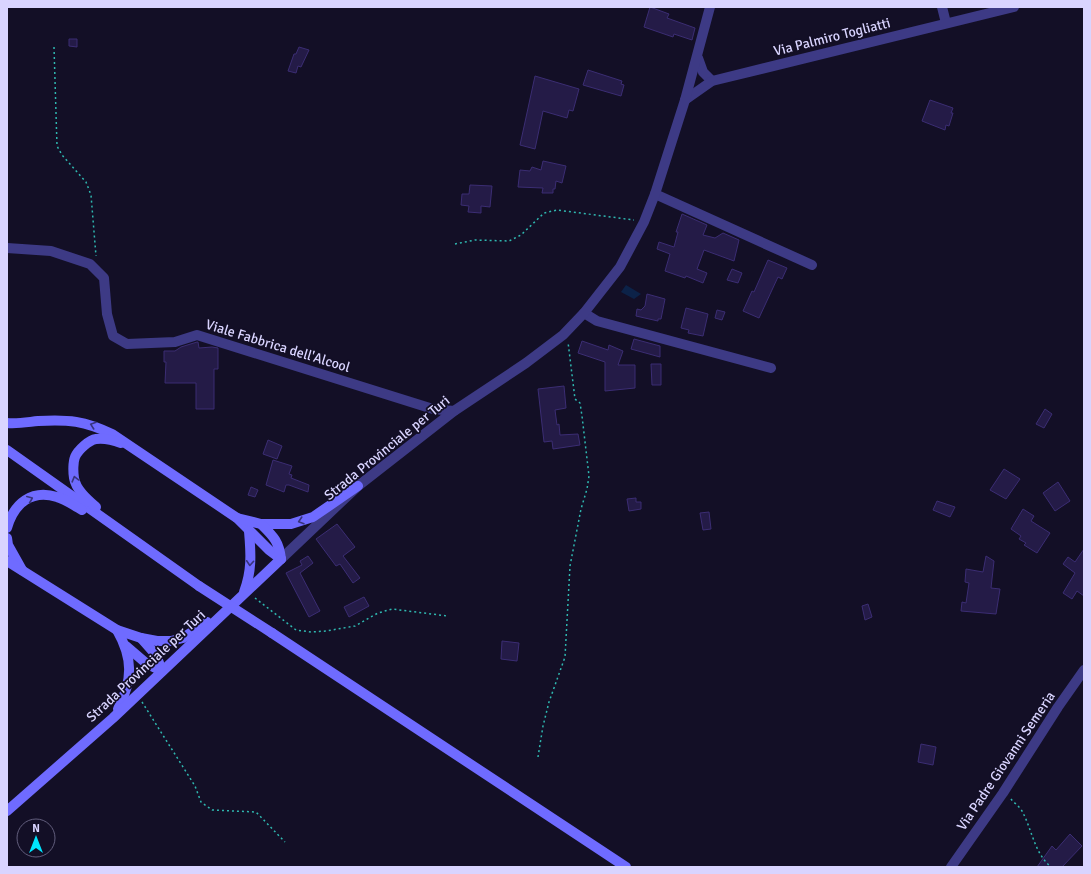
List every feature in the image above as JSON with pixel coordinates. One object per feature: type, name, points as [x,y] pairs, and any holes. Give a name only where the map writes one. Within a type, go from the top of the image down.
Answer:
[{"type":"main road","points":[[7,423],[16,424],[60,420],[82,422],[96,426],[112,434],[237,518],[269,550],[281,559]]},
{"type":"main road","points":[[126,444],[110,439],[95,439],[85,446],[76,456],[73,470],[76,485],[88,500],[130,538]]},
{"type":"main road","points":[[7,450],[200,586],[626,867]]},
{"type":"main road","points":[[237,518],[261,524],[291,524],[313,517],[358,486]]},
{"type":"main road","points":[[7,528],[13,512],[20,504],[27,498],[43,494],[58,497],[130,538]]},
{"type":"main road","points":[[261,524],[276,540],[280,548],[281,559]]},
{"type":"main road","points":[[245,593],[249,578],[251,554],[249,531]]},
{"type":"main road","points":[[7,538],[8,545],[23,572]]},
{"type":"main road","name":"Strada Provinciale per Turi","points":[[7,811],[113,718],[281,559]]},
{"type":"main road","points":[[7,561],[117,630],[141,638],[158,641],[171,641],[183,638],[234,602]]},
{"type":"main road","points":[[117,630],[126,646],[147,664],[162,671]]},
{"type":"main road","points":[[141,638],[156,655],[162,671]]},
{"type":"main road","points":[[113,718],[124,698],[128,686],[129,669],[126,646]]},
{"type":"street","name":"Strada Provinciale per Turi","points":[[281,559],[358,486],[454,411],[526,363],[563,334],[584,313],[620,267],[644,222],[655,194],[698,58],[710,7]]},
{"type":"street","points":[[942,7],[946,23]]},
{"type":"street","name":"Via Palmiro Togliatti","points":[[685,100],[712,81],[1014,7]]},
{"type":"street","points":[[698,58],[703,72],[712,81]]},
{"type":"street","points":[[655,194],[812,265]]},
{"type":"street","points":[[7,248],[51,251],[90,264],[98,272]]},
{"type":"street","name":"Viale Fabbrica dell'Alcool","points":[[98,272],[104,278],[106,314],[113,336],[127,344],[175,342],[197,335],[433,409],[454,411]]},
{"type":"street","points":[[584,313],[597,321],[771,368]]},
{"type":"street","name":"Via Padre Giovanni Semeria","points":[[951,867],[1004,793],[1058,707],[1084,670]]},
{"type":"path","points":[[54,47],[57,146],[62,155],[86,182],[91,195],[98,272]]},
{"type":"path","points":[[455,244],[475,240],[509,241],[521,235],[544,213],[557,210],[644,222]]},
{"type":"path","points":[[538,757],[549,702],[565,657],[570,566],[589,476],[580,403],[576,399],[568,342],[563,334]]},
{"type":"path","points":[[245,593],[296,630],[311,632],[354,626],[378,613],[392,609],[447,616]]},
{"type":"path","points":[[137,694],[195,786],[201,802],[212,810],[256,812],[285,842]]},
{"type":"path","points":[[1004,793],[1022,810],[1035,844],[1045,862],[1051,867]]},
{"type":"water","points":[[626,285],[641,294],[634,299],[621,292]]},
{"type":"building","points":[[650,7],[669,14],[667,18],[695,28],[692,40],[674,34],[673,37],[644,27]]},
{"type":"building","points":[[69,39],[77,39],[77,47],[69,46]]},
{"type":"building","points":[[299,47],[309,50],[301,67],[298,66],[296,73],[288,71],[294,54],[296,54]]},
{"type":"building","points":[[588,70],[622,81],[621,84],[624,85],[621,96],[583,85]]},
{"type":"building","points":[[535,76],[579,89],[573,111],[569,110],[567,118],[543,111],[535,149],[520,145]]},
{"type":"building","points":[[930,100],[953,108],[949,126],[946,125],[945,130],[922,121]]},
{"type":"building","points":[[543,161],[566,166],[562,183],[556,181],[553,193],[542,193],[543,188],[518,187],[520,170],[530,171],[532,167],[541,170]]},
{"type":"building","points":[[470,185],[492,186],[490,207],[481,206],[481,213],[468,212],[469,206],[461,205],[462,194],[469,194]]},
{"type":"building","points":[[682,214],[707,225],[703,235],[715,238],[723,233],[739,240],[734,261],[704,250],[697,269],[707,273],[703,283],[686,276],[685,278],[665,271],[670,254],[657,249],[659,242],[674,247],[678,232],[676,232]]},
{"type":"building","points":[[768,260],[787,268],[782,279],[778,277],[759,318],[743,311],[752,291],[754,292]]},
{"type":"building","points":[[732,269],[742,273],[738,283],[727,280]]},
{"type":"building","points":[[647,294],[665,299],[661,319],[658,319],[658,321],[636,316],[637,309],[641,310],[645,306]]},
{"type":"building","points":[[686,308],[708,314],[703,336],[688,333],[689,330],[681,328]]},
{"type":"building","points":[[717,310],[725,312],[722,320],[715,318]]},
{"type":"building","points":[[634,339],[660,346],[660,357],[631,349]]},
{"type":"building","points":[[582,341],[608,350],[609,345],[623,351],[618,365],[635,365],[635,388],[605,391],[605,362],[578,353]]},
{"type":"building","points":[[198,342],[199,348],[218,348],[218,369],[214,369],[214,409],[196,409],[196,383],[165,383],[166,362],[164,362],[164,351],[175,351],[181,347]]},
{"type":"building","points":[[651,364],[661,364],[661,385],[652,385]]},
{"type":"building","points":[[564,386],[566,408],[555,410],[557,425],[559,424],[560,435],[578,434],[580,445],[553,449],[552,441],[544,442],[538,389]]},
{"type":"building","points":[[1045,409],[1052,414],[1044,428],[1036,424]]},
{"type":"building","points":[[268,440],[282,446],[277,459],[263,454]]},
{"type":"building","points":[[273,460],[292,466],[289,474],[292,475],[291,478],[309,485],[308,492],[286,485],[284,492],[266,485]]},
{"type":"building","points":[[1004,469],[1020,479],[1006,499],[990,490]]},
{"type":"building","points":[[1058,482],[1070,501],[1055,511],[1043,493]]},
{"type":"building","points":[[251,487],[258,490],[255,497],[248,495]]},
{"type":"building","points":[[636,498],[636,502],[641,502],[641,509],[629,511],[627,499]]},
{"type":"building","points":[[937,501],[955,507],[950,517],[933,510]]},
{"type":"building","points":[[1023,509],[1034,516],[1031,521],[1050,533],[1037,553],[1024,545],[1026,543],[1019,539],[1021,536],[1011,529]]},
{"type":"building","points":[[709,512],[711,529],[703,530],[700,513]]},
{"type":"building","points":[[337,524],[355,547],[343,556],[360,578],[353,583],[340,564],[336,566],[316,539]]},
{"type":"building","points":[[1084,549],[1084,596],[1077,591],[1072,599],[1063,593],[1075,573],[1063,564],[1068,557],[1075,562]]},
{"type":"building","points":[[308,556],[313,563],[300,573],[320,611],[309,617],[286,573],[302,565],[300,561]]},
{"type":"building","points":[[986,556],[994,561],[991,588],[1000,589],[996,614],[961,611],[962,602],[966,603],[969,583],[965,582],[966,569],[983,572]]},
{"type":"building","points":[[364,597],[369,606],[349,617],[344,607]]},
{"type":"building","points":[[868,604],[872,617],[865,620],[862,606]]},
{"type":"building","points":[[502,641],[519,643],[517,661],[501,659]]},
{"type":"building","points":[[921,744],[936,747],[933,765],[918,762]]},
{"type":"building","points":[[1070,834],[1082,846],[1062,867],[1037,867],[1052,846],[1056,850]]}]
